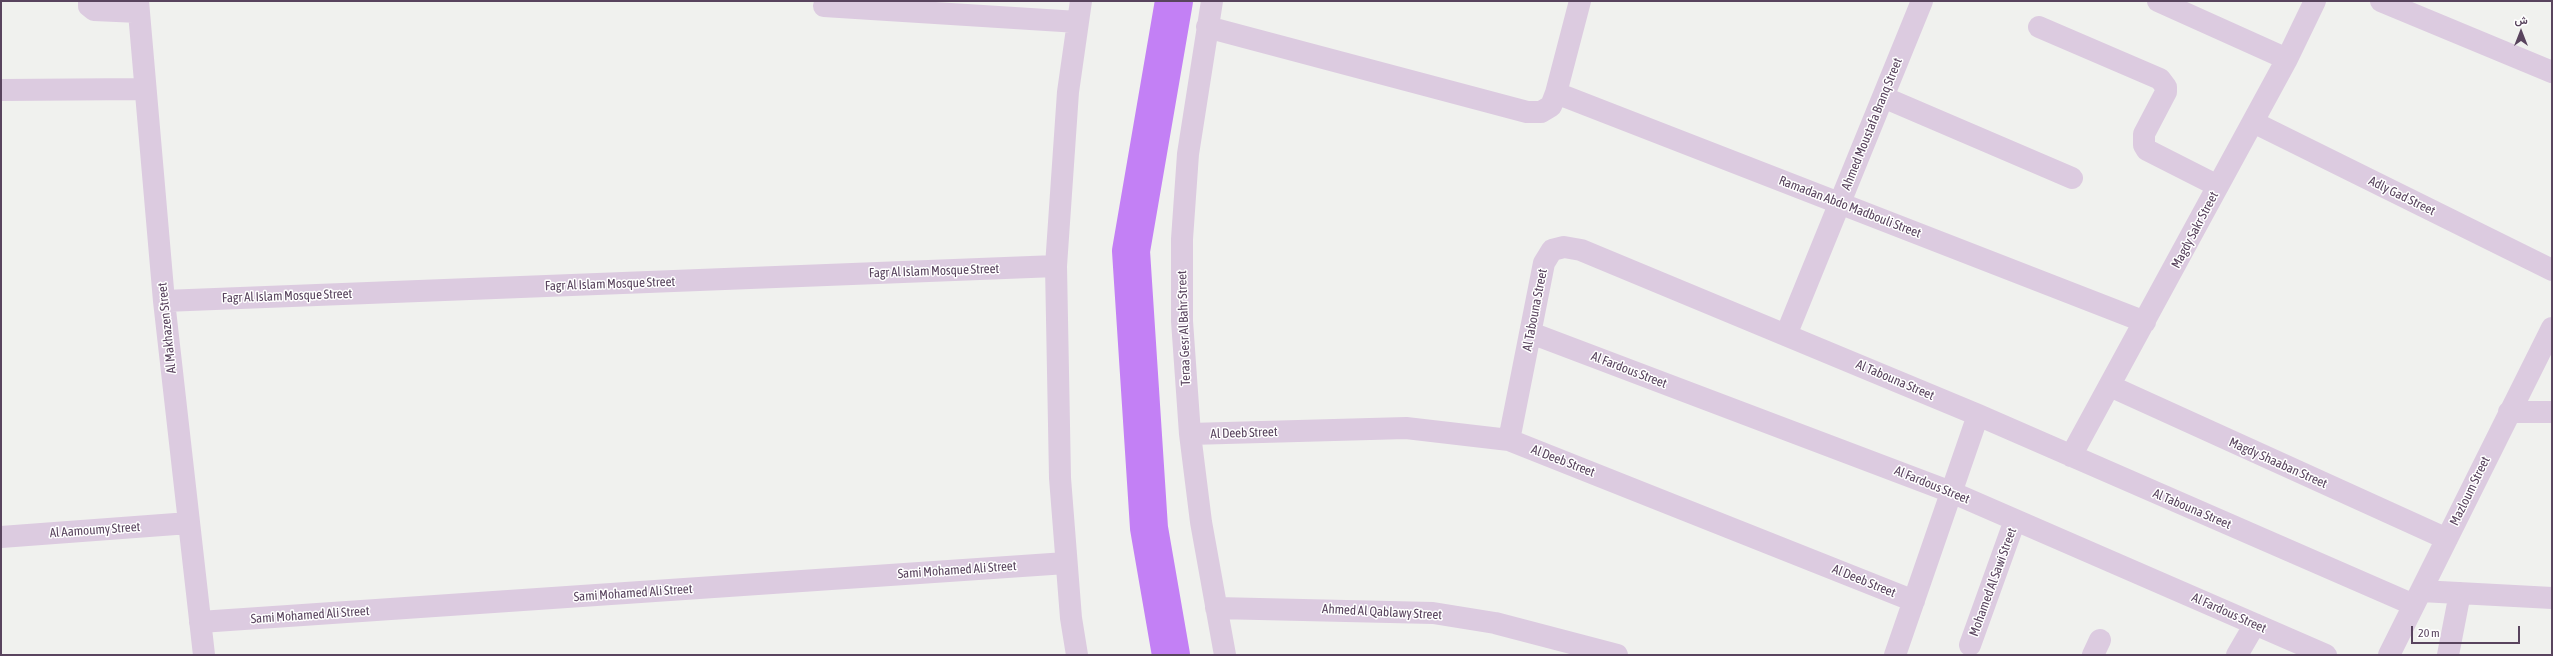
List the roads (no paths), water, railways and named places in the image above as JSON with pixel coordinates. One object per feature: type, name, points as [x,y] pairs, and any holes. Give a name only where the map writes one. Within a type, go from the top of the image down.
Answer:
[{"type":"street","points":[[89,1],[89,6],[94,10],[139,6]]},
{"type":"street","name":"Teraa Gesr Al Bahr Street","points":[[1212,1],[1188,154],[1182,239],[1182,321],[1190,434],[1201,522],[1225,655]]},
{"type":"street","points":[[1207,27],[1527,112],[1541,112],[1553,100],[1580,1]]},
{"type":"street","name":"Ahmed Moustafa Branq Street","points":[[1786,335],[1922,1]]},
{"type":"street","points":[[2158,1],[2287,59]]},
{"type":"street","name":"Magdy Sakr Street","points":[[2071,456],[2287,59],[2315,1]]},
{"type":"street","points":[[2381,1],[2552,72]]},
{"type":"street","name":"Al Makhazen Street","points":[[139,6],[164,301],[204,655]]},
{"type":"street","points":[[824,6],[1080,11],[1068,92],[1056,266],[1060,478],[1071,618],[1078,655]]},
{"type":"street","points":[[2039,27],[2160,79],[2166,92],[2144,134],[2144,145],[2147,150],[2218,186]]},
{"type":"street","points":[[1,90],[145,89]]},
{"type":"street","points":[[1883,97],[2072,178]]},
{"type":"street","name":"Ramadan Abdo Madbouli Street","points":[[1553,100],[1840,203],[2145,322]]},
{"type":"street","name":"Adly Gad Street","points":[[2253,122],[2552,270]]},
{"type":"street","name":"Al Tabouna Street","points":[[1509,440],[1544,263],[1552,250],[1564,247],[1581,250],[1978,415],[2071,456],[2417,598]]},
{"type":"street","name":"Fagr Al Islam Mosque Street","points":[[164,301],[1056,266]]},
{"type":"street","name":"Mazloum Street","points":[[2389,655],[2552,328]]},
{"type":"street","name":"Al Fardous Street","points":[[1531,333],[1951,492],[2326,655]]},
{"type":"street","name":"Magdy Shaaban Street","points":[[2110,386],[2447,539]]},
{"type":"street","points":[[2509,412],[2552,412]]},
{"type":"street","points":[[1895,655],[1978,415]]},
{"type":"street","name":"Al Deeb Street","points":[[1190,434],[1406,428],[1509,440],[1914,601]]},
{"type":"street","name":"Mohamed Al Sawi Street","points":[[1970,645],[2015,520]]},
{"type":"street","name":"Al Aamoumy Street","points":[[1,537],[189,523]]},
{"type":"street","name":"Sami Mohamed Ali Street","points":[[200,622],[1066,563]]},
{"type":"street","points":[[2417,598],[2460,593],[2552,598]]},
{"type":"street","points":[[2448,655],[2460,593]]},
{"type":"street","name":"Ahmed Al Qablawy Street","points":[[1216,608],[1433,613],[1495,623],[1617,655]]},
{"type":"street","points":[[2237,655],[2255,624]]},
{"type":"waterway","points":[[1171,655],[1149,528],[1131,251],[1174,1]]}]
